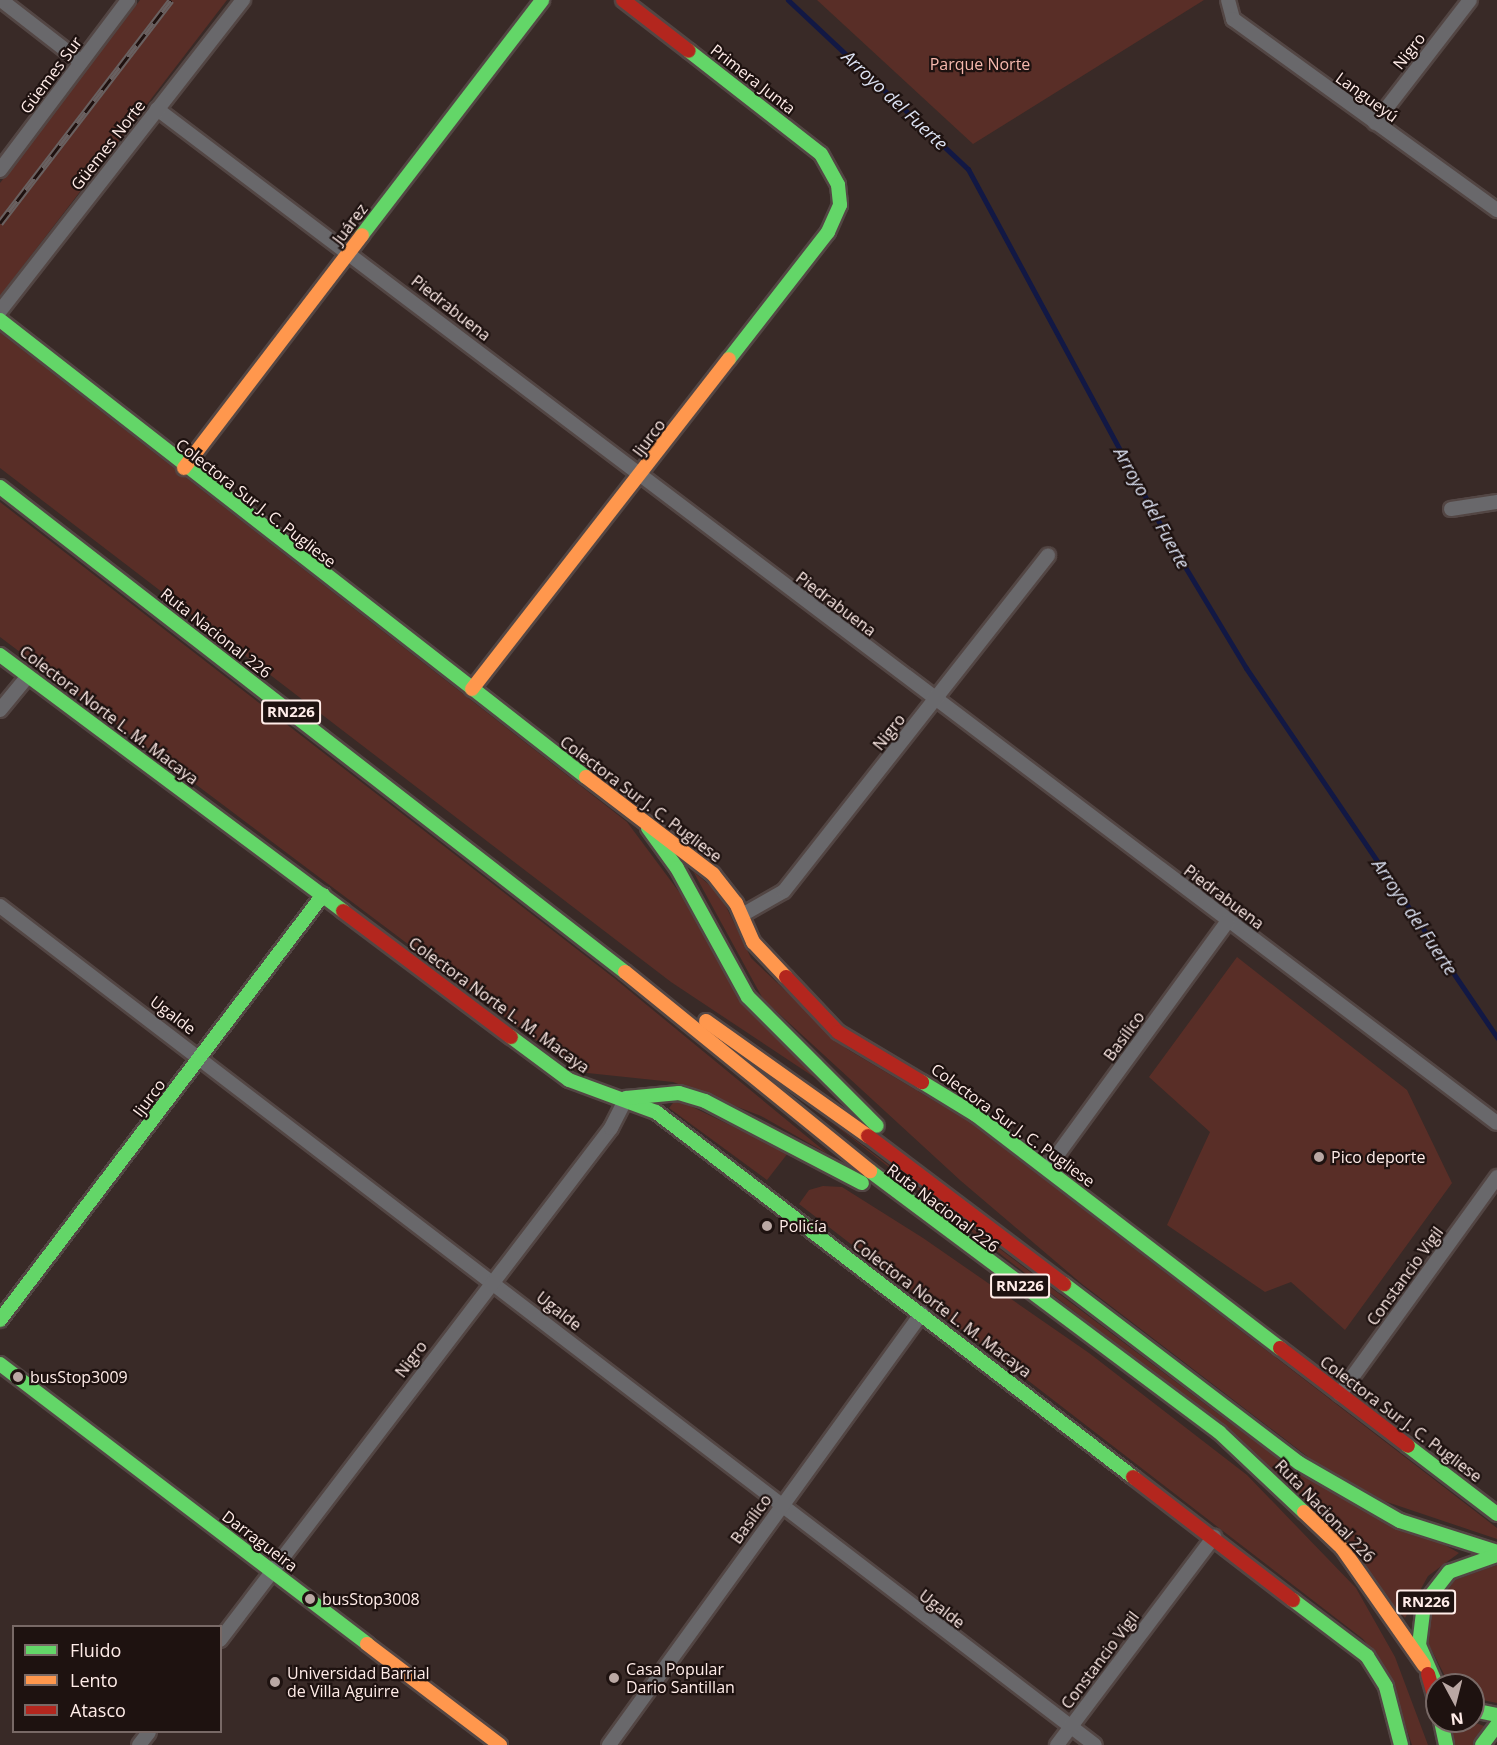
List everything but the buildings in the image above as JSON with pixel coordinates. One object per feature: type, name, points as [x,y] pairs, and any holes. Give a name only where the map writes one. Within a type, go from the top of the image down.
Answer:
[{"type":"main road","name":"Juárez","points":[[184,468],[542,0]]},
{"type":"main road","name":"Primera Junta","points":[[623,0],[820,154],[835,176],[841,200]]},
{"type":"main road","name":"Ijurco","points":[[472,689],[640,477],[828,232],[841,200]]},
{"type":"main road","name":"Colectora Sur J. C. Pugliese","points":[[0,320],[184,468],[472,689],[648,828],[713,874],[742,915],[762,953],[838,1032],[936,1087],[1047,1169],[1497,1514]]},
{"type":"main road","name":"Ruta Nacional 226","points":[[0,487],[582,936],[801,1120],[948,1233],[1219,1432],[1281,1486],[1365,1576],[1429,1673]]},
{"type":"main road","name":"Colectora Norte L. M. Macaya","points":[[0,654],[569,1080],[626,1098],[656,1112],[1214,1537],[1373,1662],[1386,1688],[1401,1745]]},
{"type":"main road","points":[[648,828],[677,868],[748,997],[963,1210]]},
{"type":"main road","name":"Ijurco","points":[[0,1320],[323,895]]},
{"type":"main road","name":"Ruta Nacional 226","points":[[582,936],[817,1096],[963,1210],[1306,1468],[1400,1521],[1497,1554]]},
{"type":"main road","points":[[626,1098],[679,1093],[705,1101],[948,1233]]},
{"type":"main road","name":"Darragueira","points":[[0,1364],[500,1745]]},
{"type":"main road","name":"Ruta Nacional 226","points":[[1426,1668],[1419,1624],[1434,1586],[1467,1561],[1497,1554]]},
{"type":"main road","points":[[1426,1668],[1427,1673]]},
{"type":"main road","points":[[1482,1745],[1497,1725]]},
{"type":"street","points":[[2,0],[81,62]]},
{"type":"street","name":"Güemes Sur","points":[[0,170],[128,0]]},
{"type":"street","name":"Güemes Norte","points":[[0,311],[243,0]]},
{"type":"street","name":"Nigro","points":[[1375,123],[1470,0]]},
{"type":"street","name":"Langueyú","points":[[1228,2],[1233,19],[1497,210]]},
{"type":"street","name":"Piedrabuena","points":[[157,109],[350,250],[640,477],[1497,1123]]},
{"type":"street","points":[[1451,509],[1497,502]]},
{"type":"street","name":"Nigro","points":[[742,915],[784,891],[1048,555]]},
{"type":"street","points":[[0,710],[28,676]]},
{"type":"street","name":"Ugalde","points":[[0,906],[491,1279],[780,1506],[1095,1745]]},
{"type":"street","name":"Basílico","points":[[1047,1169],[1228,921]]},
{"type":"street","name":"Nigro","points":[[222,1637],[491,1279],[611,1128],[626,1098]]},
{"type":"street","name":"Constancio Vigil","points":[[1340,1394],[1497,1177]]},
{"type":"street","name":"Basílico","points":[[609,1745],[922,1313]]},
{"type":"street","name":"Constancio Vigil","points":[[1057,1745],[1214,1537]]},
{"type":"green space","points":[[140,0],[227,0],[0,296],[0,183]]},
{"type":"green space","name":"Parque Norte","points":[[817,0],[1204,0],[973,144]]},
{"type":"green space","points":[[0,332],[627,822],[820,1081],[671,982],[0,468]]},
{"type":"green space","points":[[0,502],[614,978],[828,1154],[761,1116],[673,1082],[578,1072],[0,637]]},
{"type":"green space","points":[[693,871],[720,894],[751,958],[847,1049],[970,1122],[1497,1528],[1497,1539],[1384,1501],[1312,1460],[1082,1284],[961,1181],[763,999]]},
{"type":"green space","name":"Pico deporte","points":[[1237,957],[1407,1090],[1452,1183],[1345,1330],[1291,1282],[1265,1292],[1167,1225],[1210,1132],[1149,1077]]},
{"type":"green space","points":[[676,1099],[788,1153],[767,1180],[669,1108]]},
{"type":"green space","points":[[813,1108],[1229,1422],[1459,1553],[1428,1576],[1405,1618],[1247,1446]]},
{"type":"green space","points":[[823,1186],[842,1187],[923,1238],[1089,1353],[1247,1475],[1356,1588],[1395,1657],[1428,1745],[1412,1745],[1386,1669],[1363,1639],[799,1204],[809,1190]]},
{"type":"green space","points":[[1497,1565],[1497,1703],[1485,1700],[1485,1673],[1443,1673],[1428,1643],[1429,1619],[1454,1580]]},
{"type":"green space","points":[[1450,1733],[1483,1733],[1474,1745],[1454,1745]]},
{"type":"waterway","name":"Arroyo del Fuerte","points":[[788,0],[968,169],[1167,537],[1246,668],[1497,1038]]},
{"type":"railway","points":[[0,223],[171,0]]},
{"type":"traffic: fast","points":[[362,235],[542,0]]},
{"type":"traffic: fast","points":[[689,51],[821,154],[838,185],[840,205],[828,232],[729,359]]},
{"type":"traffic: fast","points":[[0,320],[586,777]]},
{"type":"traffic: fast","points":[[0,487],[625,972]]},
{"type":"traffic: fast","points":[[0,655],[343,911]]},
{"type":"traffic: fast","points":[[648,828],[677,868],[748,997],[877,1126]]},
{"type":"traffic: fast","points":[[0,1320],[323,895]]},
{"type":"traffic: fast","points":[[511,1037],[569,1080],[656,1112],[1133,1477]]},
{"type":"traffic: fast","points":[[922,1082],[976,1115],[1280,1348]]},
{"type":"traffic: fast","points":[[626,1098],[679,1093],[705,1101],[862,1183]]},
{"type":"traffic: fast","points":[[870,1171],[1219,1432],[1304,1512]]},
{"type":"traffic: fast","points":[[1064,1284],[1299,1463],[1400,1521],[1497,1552]]},
{"type":"traffic: fast","points":[[0,1364],[367,1644]]},
{"type":"traffic: fast","points":[[1408,1446],[1497,1514]]},
{"type":"traffic: fast","points":[[1431,1673],[1419,1645],[1424,1604],[1449,1572],[1497,1555]]},
{"type":"traffic: fast","points":[[1293,1600],[1367,1656],[1386,1687],[1401,1745]]},
{"type":"traffic: fast","points":[[1485,1712],[1497,1715]]},
{"type":"traffic: fast","points":[[1482,1745],[1497,1725]]},
{"type":"traffic: fast","points":[[1444,1733],[1446,1745]]},
{"type":"traffic: slow","points":[[184,468],[362,235]]},
{"type":"traffic: slow","points":[[472,689],[729,359]]},
{"type":"traffic: slow","points":[[586,777],[713,874],[736,903],[753,942],[786,977]]},
{"type":"traffic: slow","points":[[625,972],[870,1171]]},
{"type":"traffic: slow","points":[[706,1021],[868,1136]]},
{"type":"traffic: slow","points":[[1304,1512],[1342,1548],[1424,1665]]},
{"type":"traffic: slow","points":[[367,1644],[500,1745]]},
{"type":"traffic: jam","points":[[623,0],[689,51]]},
{"type":"traffic: jam","points":[[343,911],[511,1037]]},
{"type":"traffic: jam","points":[[786,977],[838,1032],[922,1082]]},
{"type":"traffic: jam","points":[[868,1136],[1064,1284]]},
{"type":"traffic: jam","points":[[1280,1348],[1408,1446]]},
{"type":"traffic: jam","points":[[1133,1477],[1293,1600]]},
{"type":"place","name":"Pico deporte","points":[[1319,1157]]},
{"type":"place","name":"Policía","points":[[767,1226]]},
{"type":"place","name":"busStop3009","points":[[18,1377]]},
{"type":"place","name":"busStop3008","points":[[310,1599]]},
{"type":"place","name":"Casa Popular Dario Santillan","points":[[614,1678]]},
{"type":"place","name":"Universidad Barrial de Villa Aguirre","points":[[275,1682]]}]
